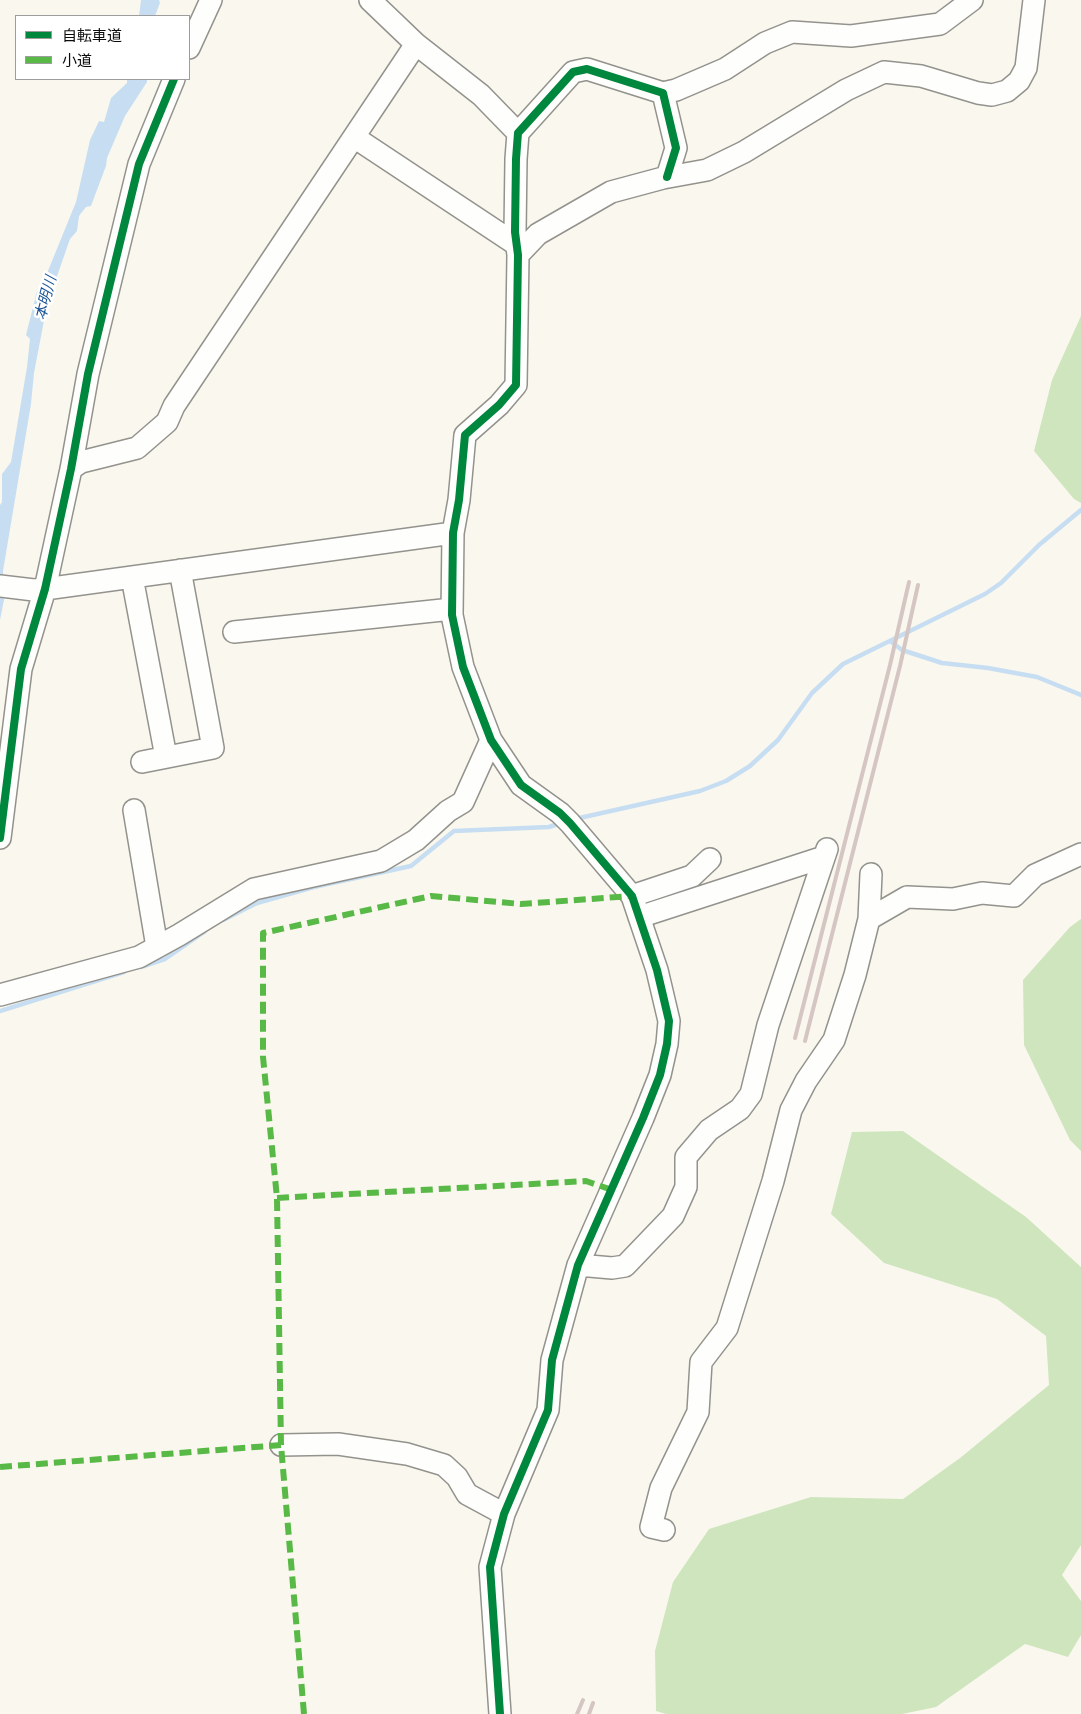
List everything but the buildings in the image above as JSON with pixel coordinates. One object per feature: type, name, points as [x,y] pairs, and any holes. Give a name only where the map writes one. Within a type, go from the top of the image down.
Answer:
[{"type":"street","points":[[190,46],[212,0]]},
{"type":"street","points":[[370,0],[416,44],[481,96],[518,133]]},
{"type":"street","points":[[500,1714],[490,1567],[504,1514],[548,1410],[552,1360],[578,1265],[660,1075],[667,1044],[669,1020],[657,970],[632,896],[565,818],[521,785],[491,740],[463,667],[452,615],[453,533],[459,500],[465,435],[499,405],[516,385],[518,250],[515,232],[518,133],[572,72],[587,69],[664,93],[676,90],[725,69],[764,42],[792,32],[851,36],[940,24],[972,0]]},
{"type":"street","points":[[518,250],[538,234],[611,192],[667,177],[707,170],[744,152],[846,90],[884,72],[921,76],[978,93],[992,95],[1007,91],[1019,81],[1026,68],[1034,0]]},
{"type":"street","points":[[71,469],[81,462],[137,448],[167,422],[174,406],[416,44]]},
{"type":"street","points":[[0,838],[21,669],[71,469],[88,374],[139,164],[174,80]]},
{"type":"street","points":[[664,93],[676,148],[667,177]]},
{"type":"street","points":[[354,137],[518,250]]},
{"type":"street","points":[[0,586],[40,589],[453,533]]},
{"type":"street","points":[[142,762],[213,748],[180,570]]},
{"type":"street","points":[[132,577],[166,757]]},
{"type":"street","points":[[234,632],[452,609]]},
{"type":"street","points":[[0,995],[139,957],[254,889],[381,861],[416,840],[448,811],[463,802],[491,740]]},
{"type":"street","points":[[134,810],[157,947]]},
{"type":"street","points":[[578,1265],[612,1268],[625,1266],[673,1216],[686,1187],[686,1158],[709,1130],[740,1109],[751,1094],[768,1025],[826,853],[639,917]]},
{"type":"street","points":[[869,919],[907,897],[953,899],[982,893],[1014,896],[1035,875],[1081,854]]},
{"type":"street","points":[[632,896],[692,876],[710,859]]},
{"type":"street","points":[[664,1530],[651,1527],[661,1488],[698,1412],[701,1362],[727,1328],[773,1181],[791,1110],[806,1080],[834,1040],[855,975],[869,919],[871,874]]},
{"type":"street","points":[[281,1445],[338,1444],[407,1454],[444,1465],[457,1477],[467,1494],[504,1514]]},
{"type":"green space","points":[[1081,316],[1081,503],[1074,499],[1034,451],[1052,380]]},
{"type":"green space","points":[[1081,919],[1081,1151],[1070,1140],[1024,1045],[1023,980],[1070,927]]},
{"type":"green space","points":[[903,1131],[1026,1217],[1081,1267],[1081,1545],[1062,1575],[1081,1601],[1081,1635],[1068,1657],[1025,1644],[936,1707],[902,1714],[666,1714],[656,1711],[655,1651],[673,1582],[709,1529],[811,1497],[903,1499],[960,1458],[1049,1385],[1046,1336],[997,1299],[884,1263],[831,1214],[852,1132]]},
{"type":"water","points":[[141,0],[159,0],[160,3],[155,15],[139,15]]},
{"type":"water","name":"本明川","points":[[127,80],[147,80],[125,116],[107,158],[106,166],[91,206],[86,207],[79,216],[77,231],[70,239],[47,305],[34,373],[31,404],[3,571],[4,600],[0,620],[0,505],[2,502],[2,474],[11,462],[27,367],[30,339],[26,335],[37,291],[41,288],[76,202],[90,140],[99,121],[104,122],[111,98],[127,83]]},
{"type":"waterway","points":[[575,819],[700,791],[726,781],[750,766],[778,740],[812,693],[843,664],[985,594],[1001,583],[1039,545],[1081,510]]},
{"type":"waterway","points":[[890,641],[902,650],[942,663],[988,668],[1037,677],[1081,695]]},
{"type":"waterway","points":[[223,920],[257,903],[314,887],[411,866],[454,831],[549,827],[561,823]]},
{"type":"waterway","points":[[141,967],[165,959],[204,932]]},
{"type":"waterway","points":[[0,1011],[124,972]]},
{"type":"railway","points":[[795,1038],[890,665],[909,582]]},
{"type":"railway","points":[[805,1041],[900,666],[918,585]]},
{"type":"railway","points":[[577,1714],[583,1700]]},
{"type":"railway","points":[[589,1714],[593,1703]]},
{"type":"marked path","points":[[304,1714],[281,1445],[277,1198],[263,1057],[263,933],[431,896],[521,904],[632,896]]},
{"type":"marked path","points":[[277,1198],[586,1181],[612,1190]]},
{"type":"marked path","points":[[0,1467],[281,1445]]},
{"type":"cycle path","points":[[500,1714],[490,1567],[504,1514],[548,1410],[552,1360],[578,1265],[660,1075],[667,1044],[669,1021],[657,970],[632,896],[570,823],[560,813],[521,785],[491,740],[463,667],[452,615],[453,533],[459,500],[465,435],[499,405],[516,385],[518,255],[515,232],[518,133],[573,72],[587,69],[663,93],[676,148],[667,177]]},
{"type":"cycle path","points":[[0,838],[21,669],[45,589],[71,469],[88,374],[139,164],[174,80]]}]
